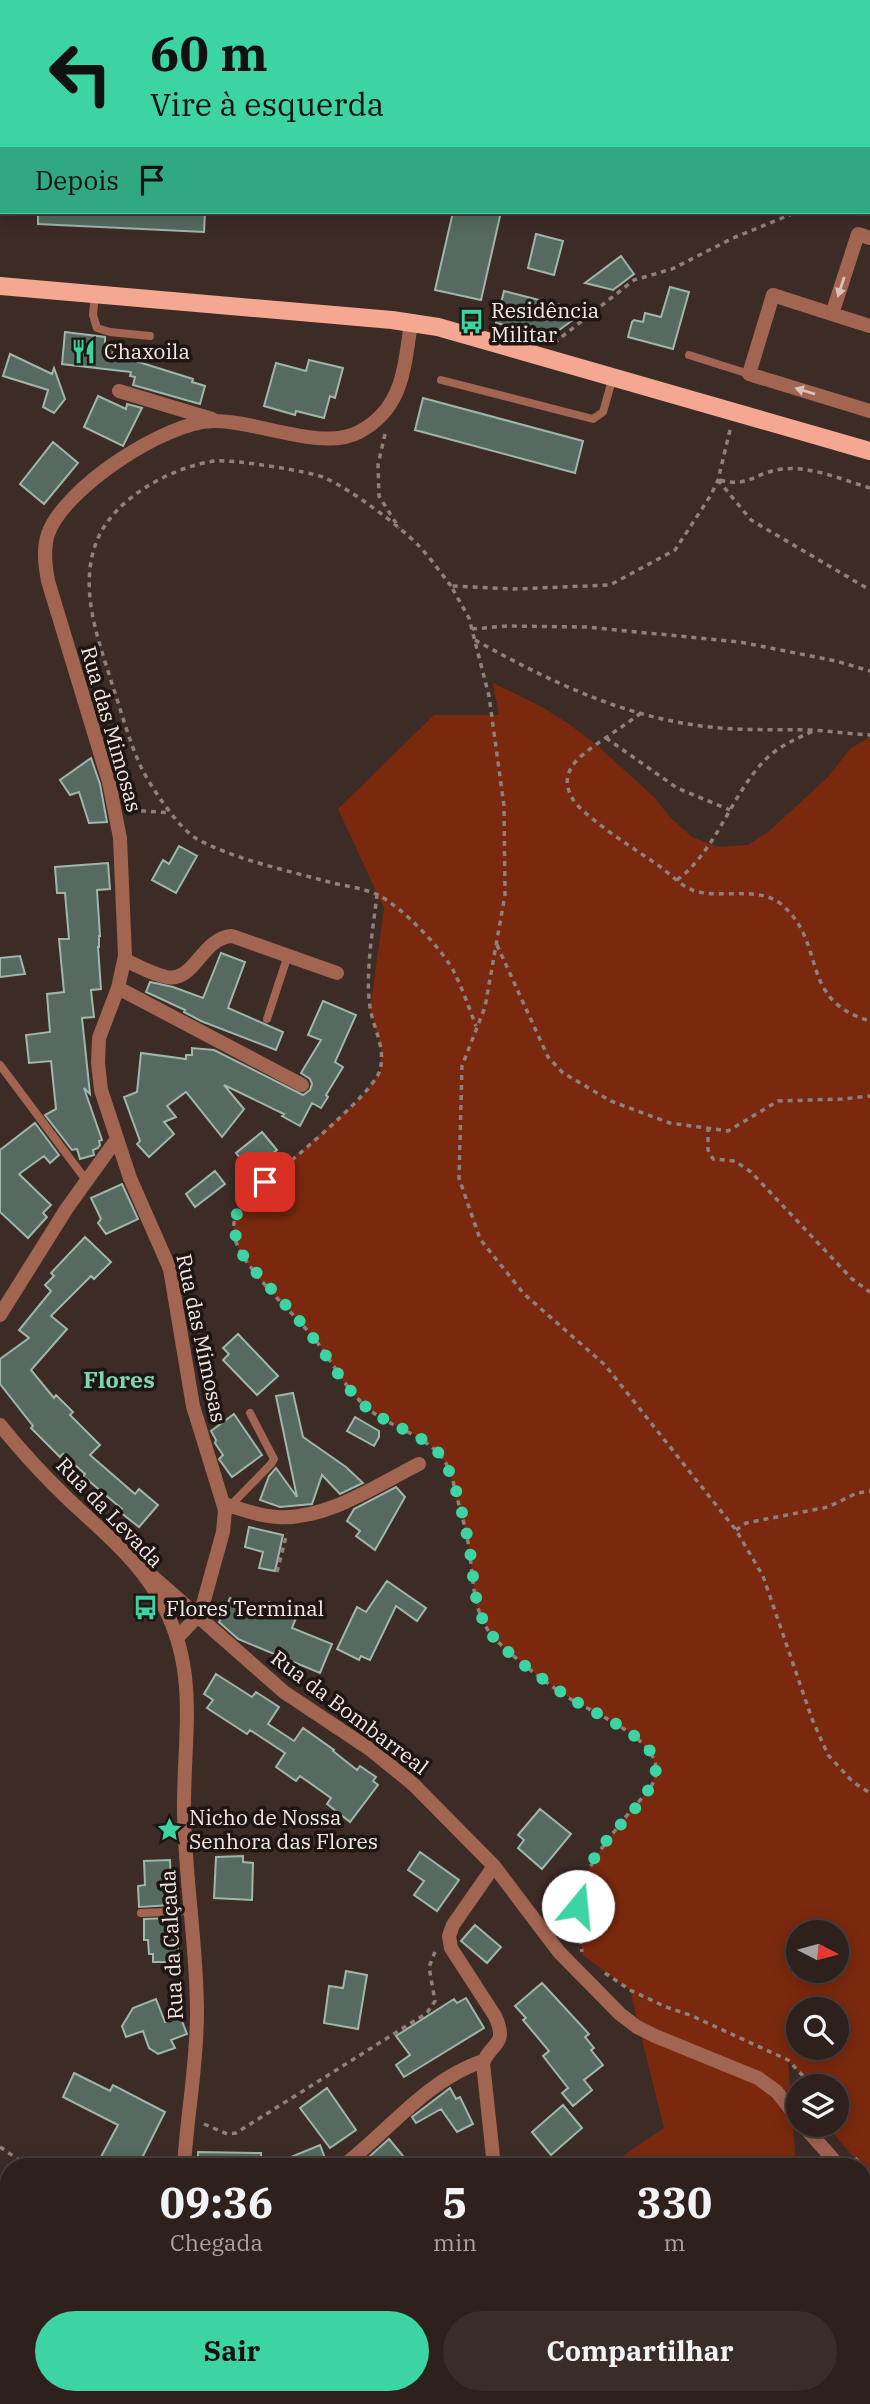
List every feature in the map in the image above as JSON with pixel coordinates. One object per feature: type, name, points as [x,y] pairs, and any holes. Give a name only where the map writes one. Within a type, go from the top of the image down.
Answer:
[{"type":"main road","points":[[0,286],[411,323],[450,330],[870,451]]},
{"type":"street","points":[[832,314],[858,234],[870,238]]},
{"type":"street","points":[[870,326],[774,295],[749,374],[870,411]]},
{"type":"street","name":"Rua das Mimosas","points":[[178,1637],[196,1616],[207,1592],[223,1532],[227,1505],[190,1393],[170,1269],[130,1178],[101,1090],[98,1063],[102,1028],[118,988],[125,960],[120,846],[106,770],[48,581],[45,552],[48,535],[65,504],[100,474],[170,432],[195,423],[217,421],[334,439],[363,430],[383,414],[394,399],[401,383],[411,323]]},
{"type":"street","points":[[119,391],[217,421]]},
{"type":"street","points":[[125,960],[164,977],[177,977],[189,970],[211,944],[228,936],[241,938],[337,973]]},
{"type":"street","points":[[118,988],[302,1085]]},
{"type":"street","points":[[0,1315],[86,1180],[116,1140]]},
{"type":"street","name":"Rua da Levada","points":[[0,1425],[44,1475],[141,1571],[157,1594],[178,1637]]},
{"type":"street","points":[[227,1505],[268,1516],[290,1517],[329,1509],[419,1464]]},
{"type":"street","name":"Rua da Bombarreal","points":[[118,1547],[284,1692],[360,1742],[404,1776],[494,1866],[554,1946],[628,2021],[663,2039],[758,2078],[777,2092],[786,2104]]},
{"type":"street","name":"Rua da Calçada","points":[[178,1637],[186,1669],[188,1696],[184,1811],[197,2025],[185,2158]]},
{"type":"street","points":[[352,2158],[425,2094],[464,2069],[483,2061],[497,2045],[500,2028],[495,2016],[453,1952],[449,1936],[453,1925],[494,1866]]},
{"type":"street","points":[[483,2061],[493,2158]]},
{"type":"street","points":[[813,2137],[832,2158]]},
{"type":"lane","points":[[95,294],[93,315],[97,328],[105,332],[150,336]]},
{"type":"lane","points":[[689,355],[749,374]]},
{"type":"lane","points":[[441,380],[579,417],[593,418],[603,412],[613,377]]},
{"type":"lane","points":[[267,1018],[288,955]]},
{"type":"lane","points":[[0,1065],[86,1180]]},
{"type":"lane","points":[[227,1505],[274,1459],[250,1413]]},
{"type":"lane","points":[[141,1913],[190,1911]]},
{"type":"path","points":[[539,355],[634,280],[672,270],[733,238],[792,214]]},
{"type":"path","points":[[394,399],[378,465],[379,496],[402,533]]},
{"type":"path","points":[[451,586],[514,589],[610,584],[675,550],[718,480],[736,413]]},
{"type":"path","points":[[476,1028],[454,971],[412,919],[377,894],[246,858],[194,838],[156,793],[135,752],[94,625],[90,598],[90,569],[96,542],[108,521],[126,501],[154,482],[189,468],[217,461],[292,470],[324,477],[361,499],[419,546],[451,586],[469,618],[489,696],[504,806],[505,895],[485,1007],[462,1066],[459,1178],[480,1238],[524,1294],[605,1365],[736,1530],[763,1576],[812,1719],[828,1755],[853,1782],[870,1793]]},
{"type":"path","points":[[718,480],[733,484],[744,483],[768,472],[786,469],[813,471],[870,488]]},
{"type":"path","points":[[718,480],[751,520],[870,590]]},
{"type":"path","points":[[472,629],[507,626],[586,627],[740,642],[835,661],[870,671]]},
{"type":"path","points":[[475,640],[554,682],[598,700],[672,722],[710,727],[814,730],[870,736]]},
{"type":"path","points":[[641,713],[573,764],[568,779],[570,795],[580,808],[692,890],[756,895],[778,901],[794,916],[830,1001],[852,1016],[870,1021]]},
{"type":"path","points":[[677,880],[699,858],[767,758],[781,747],[814,730]]},
{"type":"path","points":[[606,738],[677,788],[730,810]]},
{"type":"path","points":[[115,808],[171,813]]},
{"type":"path","points":[[377,894],[369,988],[370,1009],[381,1047],[380,1072],[363,1096],[246,1199],[238,1209],[234,1234],[245,1259],[314,1338],[349,1389],[383,1420],[430,1445],[442,1456],[449,1469],[469,1545],[477,1608],[485,1627],[498,1642],[569,1698],[627,1731],[643,1744],[655,1759],[656,1776],[598,1852],[583,1882],[578,1906],[578,1927],[583,1955]]},
{"type":"path","points":[[496,943],[548,1057],[563,1073],[611,1101],[670,1123],[728,1130],[778,1101],[870,1096]]},
{"type":"path","points":[[708,1128],[708,1150],[713,1159],[735,1161],[751,1172],[852,1279],[870,1292]]},
{"type":"path","points":[[736,1530],[746,1523],[762,1518],[828,1507],[858,1493],[870,1491]]},
{"type":"path","points":[[277,1572],[290,1517]]},
{"type":"path","points":[[189,2118],[226,2134],[236,2133],[427,2013],[435,1998],[429,1964],[449,1936]]},
{"type":"path","points":[[599,1968],[630,1990],[788,2060],[801,2074]]},
{"type":"path","points":[[0,2147],[16,2158]]},
{"type":"shaded area","points":[[493,683],[542,707],[569,724],[654,797],[671,818],[692,837],[718,847],[748,845],[768,832],[827,778],[851,748],[870,737],[870,2158],[854,2158],[836,2137],[849,2137],[849,2074],[801,2074],[788,2061],[786,2137],[794,2137],[795,2158],[620,2158],[664,2128],[630,1990],[583,1955],[579,1909],[582,1891],[594,1859],[652,1783],[655,1773],[653,1760],[647,1748],[636,1737],[579,1704],[532,1671],[489,1632],[479,1610],[465,1529],[451,1476],[442,1457],[427,1442],[377,1414],[360,1400],[313,1337],[258,1277],[235,1238],[236,1217],[246,1199],[363,1096],[380,1072],[381,1047],[370,1009],[384,908],[338,809],[434,715],[499,715]]},
{"type":"building","points":[[38,214],[205,214],[204,232],[38,224]]},
{"type":"building","points":[[453,214],[501,214],[481,300],[435,290]]},
{"type":"building","points":[[536,234],[563,241],[554,275],[528,268]]},
{"type":"building","points":[[621,256],[634,274],[613,290],[585,283]]},
{"type":"building","points":[[670,287],[689,292],[673,349],[628,337],[632,322],[643,322],[645,313],[661,317]]},
{"type":"building","points":[[504,291],[547,302],[544,314],[557,304],[585,311],[551,336],[496,323]]},
{"type":"building","points":[[65,332],[105,337],[105,346],[113,347],[113,354],[193,379],[192,382],[205,386],[200,404],[133,385],[135,377],[130,376],[131,372],[62,364]]},
{"type":"building","points":[[10,354],[52,374],[54,368],[65,399],[54,413],[43,407],[48,390],[3,376]]},
{"type":"building","points":[[309,360],[343,368],[335,398],[330,396],[324,418],[296,411],[295,415],[264,406],[276,363],[306,371]]},
{"type":"building","points":[[98,396],[126,409],[127,404],[142,408],[123,446],[84,427]]},
{"type":"building","points":[[423,398],[583,441],[575,473],[415,430]]},
{"type":"building","points":[[53,442],[78,463],[44,504],[20,484]]},
{"type":"building","points":[[91,758],[100,784],[107,822],[89,823],[79,792],[70,795],[60,780]]},
{"type":"building","points":[[179,846],[197,856],[176,893],[152,880],[163,860],[169,864]]},
{"type":"building","points":[[108,863],[110,889],[97,890],[101,989],[91,990],[94,1017],[82,1018],[90,1094],[84,1088],[102,1140],[99,1141],[98,1148],[93,1150],[94,1155],[80,1159],[77,1149],[72,1150],[45,1115],[56,1109],[51,1061],[29,1063],[26,1035],[50,1032],[47,994],[64,992],[59,939],[69,939],[65,893],[57,893],[55,867]]},
{"type":"building","points":[[221,953],[245,962],[228,1008],[283,1032],[276,1050],[201,1021],[184,1012],[185,1010],[146,992],[150,982],[203,998]]},
{"type":"building","points":[[20,956],[25,974],[0,977],[0,958]]},
{"type":"building","points":[[323,1001],[356,1015],[335,1062],[343,1067],[326,1095],[328,1097],[321,1108],[312,1103],[300,1126],[282,1116],[284,1114],[224,1085],[244,1109],[222,1137],[186,1092],[167,1106],[176,1117],[164,1122],[174,1134],[149,1157],[137,1144],[140,1141],[124,1097],[137,1092],[141,1053],[186,1059],[186,1055],[192,1055],[192,1048],[214,1050],[303,1095],[310,1090],[312,1084],[310,1079],[301,1073],[321,1040],[308,1035]]},
{"type":"building","points":[[35,1123],[59,1155],[50,1163],[44,1156],[19,1174],[51,1205],[43,1213],[47,1217],[28,1238],[0,1212],[0,1150]]},
{"type":"building","points":[[262,1132],[277,1150],[251,1172],[236,1153]]},
{"type":"building","points":[[215,1171],[225,1184],[195,1207],[186,1194]]},
{"type":"building","points":[[122,1184],[138,1219],[106,1234],[98,1223],[101,1219],[91,1198]]},
{"type":"building","points":[[85,1237],[111,1262],[94,1279],[91,1276],[51,1316],[67,1329],[31,1370],[54,1398],[56,1395],[73,1412],[70,1415],[100,1445],[90,1455],[135,1494],[139,1489],[158,1505],[139,1527],[83,1476],[85,1474],[63,1454],[60,1457],[31,1428],[33,1426],[0,1384],[0,1359],[29,1338],[19,1330],[51,1291],[45,1285],[54,1276],[51,1273]]},
{"type":"building","points":[[238,1334],[278,1376],[257,1395],[223,1360],[229,1354],[223,1348]]},
{"type":"building","points":[[293,1393],[303,1437],[346,1467],[363,1483],[340,1494],[322,1475],[312,1504],[280,1507],[260,1500],[269,1476],[276,1468],[297,1497],[276,1396]]},
{"type":"building","points":[[234,1414],[262,1455],[232,1477],[219,1459],[223,1455],[211,1431]]},
{"type":"building","points":[[355,1417],[379,1431],[374,1446],[347,1431]]},
{"type":"building","points":[[396,1487],[405,1497],[375,1550],[356,1536],[360,1531],[347,1521],[354,1509]]},
{"type":"building","points":[[249,1527],[283,1535],[275,1571],[259,1568],[263,1552],[245,1547]]},
{"type":"building","points":[[387,1581],[426,1608],[417,1621],[396,1606],[370,1660],[361,1656],[359,1660],[337,1649],[357,1607],[366,1612]]},
{"type":"building","points":[[230,1598],[264,1613],[269,1602],[298,1613],[292,1628],[332,1644],[320,1673],[238,1639],[219,1622]]},
{"type":"building","points":[[216,1674],[252,1697],[256,1692],[279,1707],[268,1724],[294,1741],[303,1728],[357,1770],[360,1766],[376,1777],[373,1781],[378,1785],[350,1822],[327,1804],[331,1798],[300,1776],[296,1781],[276,1767],[285,1753],[250,1730],[247,1734],[207,1708],[213,1700],[204,1694]]},
{"type":"building","points":[[540,1809],[571,1834],[542,1869],[518,1848],[524,1840],[518,1835]]},
{"type":"building","points":[[420,1852],[459,1880],[437,1911],[414,1895],[424,1881],[408,1870]]},
{"type":"building","points":[[243,1856],[243,1862],[253,1863],[252,1900],[214,1898],[216,1857]]},
{"type":"building","points":[[170,1860],[172,1905],[139,1907],[138,1886],[145,1885],[144,1861]]},
{"type":"building","points":[[172,1918],[174,1943],[178,1943],[178,1962],[153,1962],[153,1954],[149,1954],[148,1940],[144,1940],[144,1919]]},
{"type":"building","points":[[475,1925],[501,1947],[487,1963],[461,1941]]},
{"type":"building","points":[[346,1971],[367,1975],[358,2029],[324,2023],[329,1986],[343,1988]]},
{"type":"building","points":[[542,1983],[589,2034],[585,2037],[603,2065],[584,2080],[592,2090],[573,2106],[562,2093],[568,2088],[543,2056],[549,2051],[515,2006]]},
{"type":"building","points":[[466,1998],[484,2028],[404,2077],[396,2065],[410,2055],[396,2036],[454,1999],[457,2003]]},
{"type":"building","points":[[156,1999],[165,2022],[180,2016],[187,2034],[171,2040],[175,2048],[158,2054],[149,2048],[143,2031],[126,2037],[122,2026],[133,2008]]},
{"type":"building","points":[[74,2073],[110,2091],[113,2085],[165,2112],[142,2158],[100,2158],[118,2125],[63,2097]]},
{"type":"building","points":[[327,2088],[356,2130],[330,2148],[300,2108]]},
{"type":"building","points":[[450,2088],[456,2099],[460,2097],[473,2124],[457,2132],[441,2109],[416,2123],[412,2117]]},
{"type":"building","points":[[563,2105],[582,2128],[551,2155],[532,2132]]},
{"type":"building","points":[[389,2139],[404,2157],[372,2158],[370,2156]]},
{"type":"building","points":[[320,2145],[325,2158],[288,2158]]},
{"type":"building","points":[[198,2152],[261,2153],[261,2158],[198,2158]]},
{"type":"place","name":"Residência Militar","points":[[471,322]]},
{"type":"place","name":"Chaxoila","points":[[84,351]]},
{"type":"place","name":"Flores Terminal","points":[[146,1608]]},
{"type":"place","name":"Nicho de Nossa Senhora das Flores","points":[[169,1829]]},
{"type":"district","name":"Flores","points":[[119,1379]]},
{"type":"route","points":[[265,1182],[238,1209],[234,1234],[238,1246],[245,1259],[314,1338],[349,1389],[365,1406],[383,1420],[430,1445],[442,1456],[449,1469],[469,1545],[477,1608],[485,1627],[498,1642],[569,1698],[627,1731],[643,1744],[655,1759],[656,1776],[598,1852],[583,1882],[578,1906]]}]
